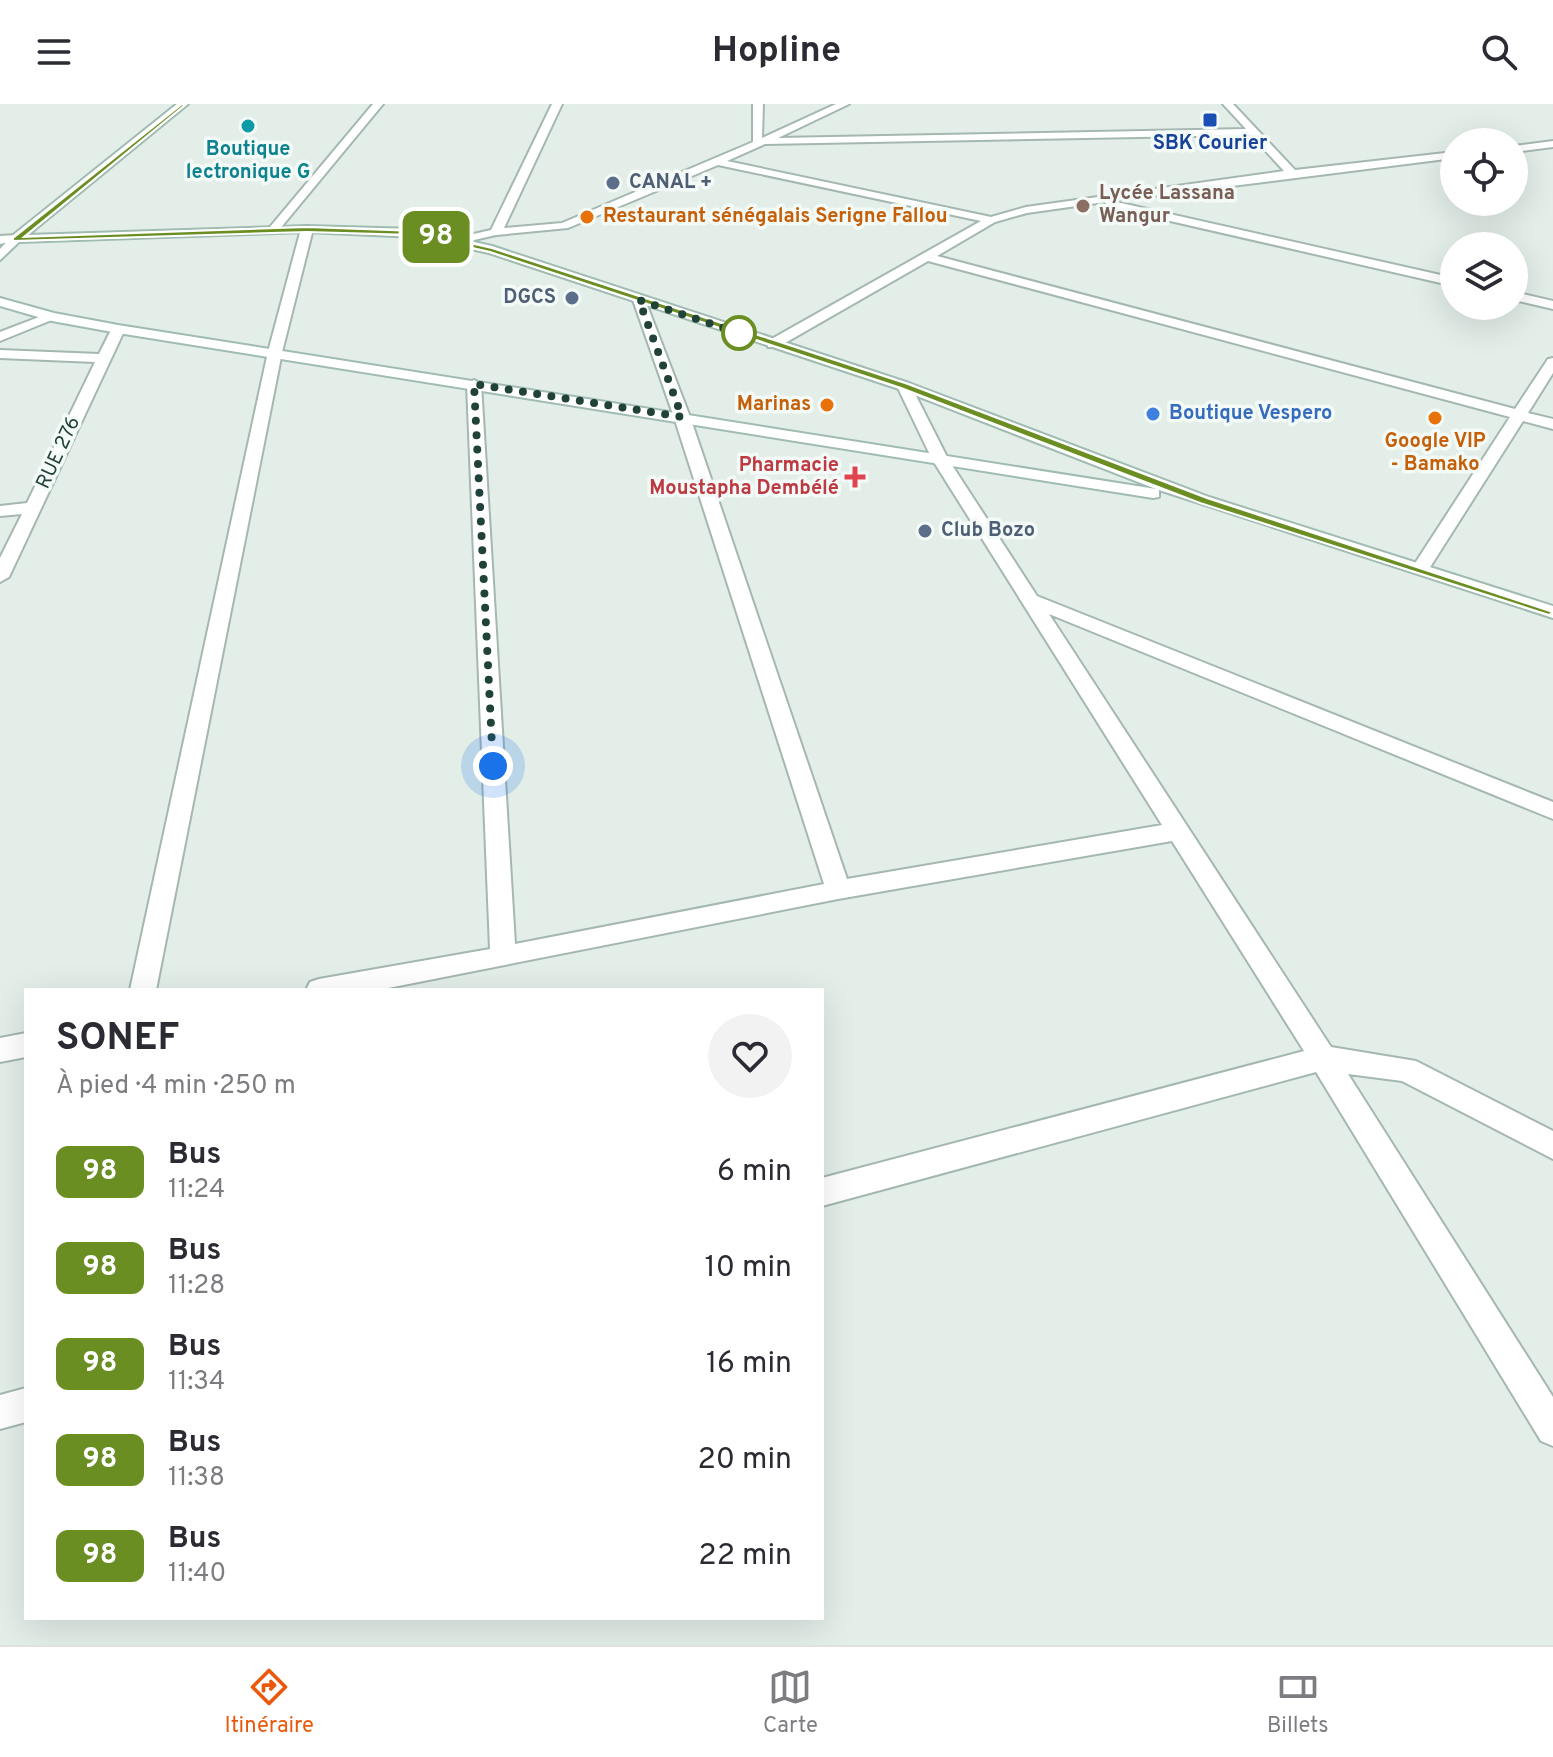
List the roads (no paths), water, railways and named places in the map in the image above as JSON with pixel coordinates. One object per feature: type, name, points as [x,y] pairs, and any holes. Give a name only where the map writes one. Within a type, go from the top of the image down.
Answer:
[{"type":"street","points":[[0,256],[16,239],[183,104]]},
{"type":"street","points":[[274,229],[378,104]]},
{"type":"street","points":[[496,232],[557,104]]},
{"type":"street","points":[[757,141],[758,104]]},
{"type":"street","points":[[456,242],[496,232],[564,226],[717,162],[757,141],[844,104]]},
{"type":"street","points":[[1228,104],[1292,173]]},
{"type":"street","points":[[757,141],[1254,132]]},
{"type":"street","points":[[1528,148],[1552,145]]},
{"type":"street","points":[[773,344],[991,220],[1026,210],[1292,173],[1440,157]]},
{"type":"street","points":[[717,162],[991,220]]},
{"type":"street","points":[[1091,200],[1440,279]]},
{"type":"street","points":[[0,240],[307,229],[416,233],[492,250],[904,386],[1203,501],[1553,612]]},
{"type":"street","points":[[143,988],[275,352],[307,229]]},
{"type":"street","points":[[927,257],[1553,424]]},
{"type":"street","points":[[1528,299],[1553,305]]},
{"type":"street","points":[[639,300],[682,417],[838,890]]},
{"type":"street","points":[[0,302],[52,317],[118,329],[1203,501]]},
{"type":"street","points":[[0,337],[52,317]]},
{"type":"street","name":"RUE 276","points":[[0,577],[118,329]]},
{"type":"street","points":[[0,354],[103,358]]},
{"type":"street","points":[[1421,568],[1553,362]]},
{"type":"street","points":[[474,384],[503,957]]},
{"type":"street","points":[[904,386],[940,459],[1323,1058],[1553,1429]]},
{"type":"street","points":[[0,511],[34,507]]},
{"type":"street","points":[[1028,599],[1553,811]]},
{"type":"street","points":[[330,988],[838,890],[1178,831]]},
{"type":"street","points":[[0,1050],[24,1045]]},
{"type":"street","points":[[824,1191],[1323,1058],[1406,1070],[1553,1146]]},
{"type":"street","points":[[0,1412],[24,1406]]},
{"type":"place","name":"SBK Courier","points":[[1210,120]]},
{"type":"place","name":"Boutique lectronique G","points":[[248,126]]},
{"type":"place","name":"CANAL +","points":[[613,183]]},
{"type":"place","name":"Lycée Lassana Wangur","points":[[1083,206]]},
{"type":"place","name":"Restaurant sénégalais Serigne Fallou","points":[[587,217]]},
{"type":"place","name":"DGCS","points":[[572,298]]},
{"type":"place","name":"Marinas","points":[[827,405]]},
{"type":"place","name":"Boutique Vespero","points":[[1153,414]]},
{"type":"place","name":"Google VIP - Bamako","points":[[1435,418]]},
{"type":"place","name":"Pharmacie Moustapha Dembélé","points":[[855,477]]},
{"type":"place","name":"Club Bozo","points":[[925,531]]}]
